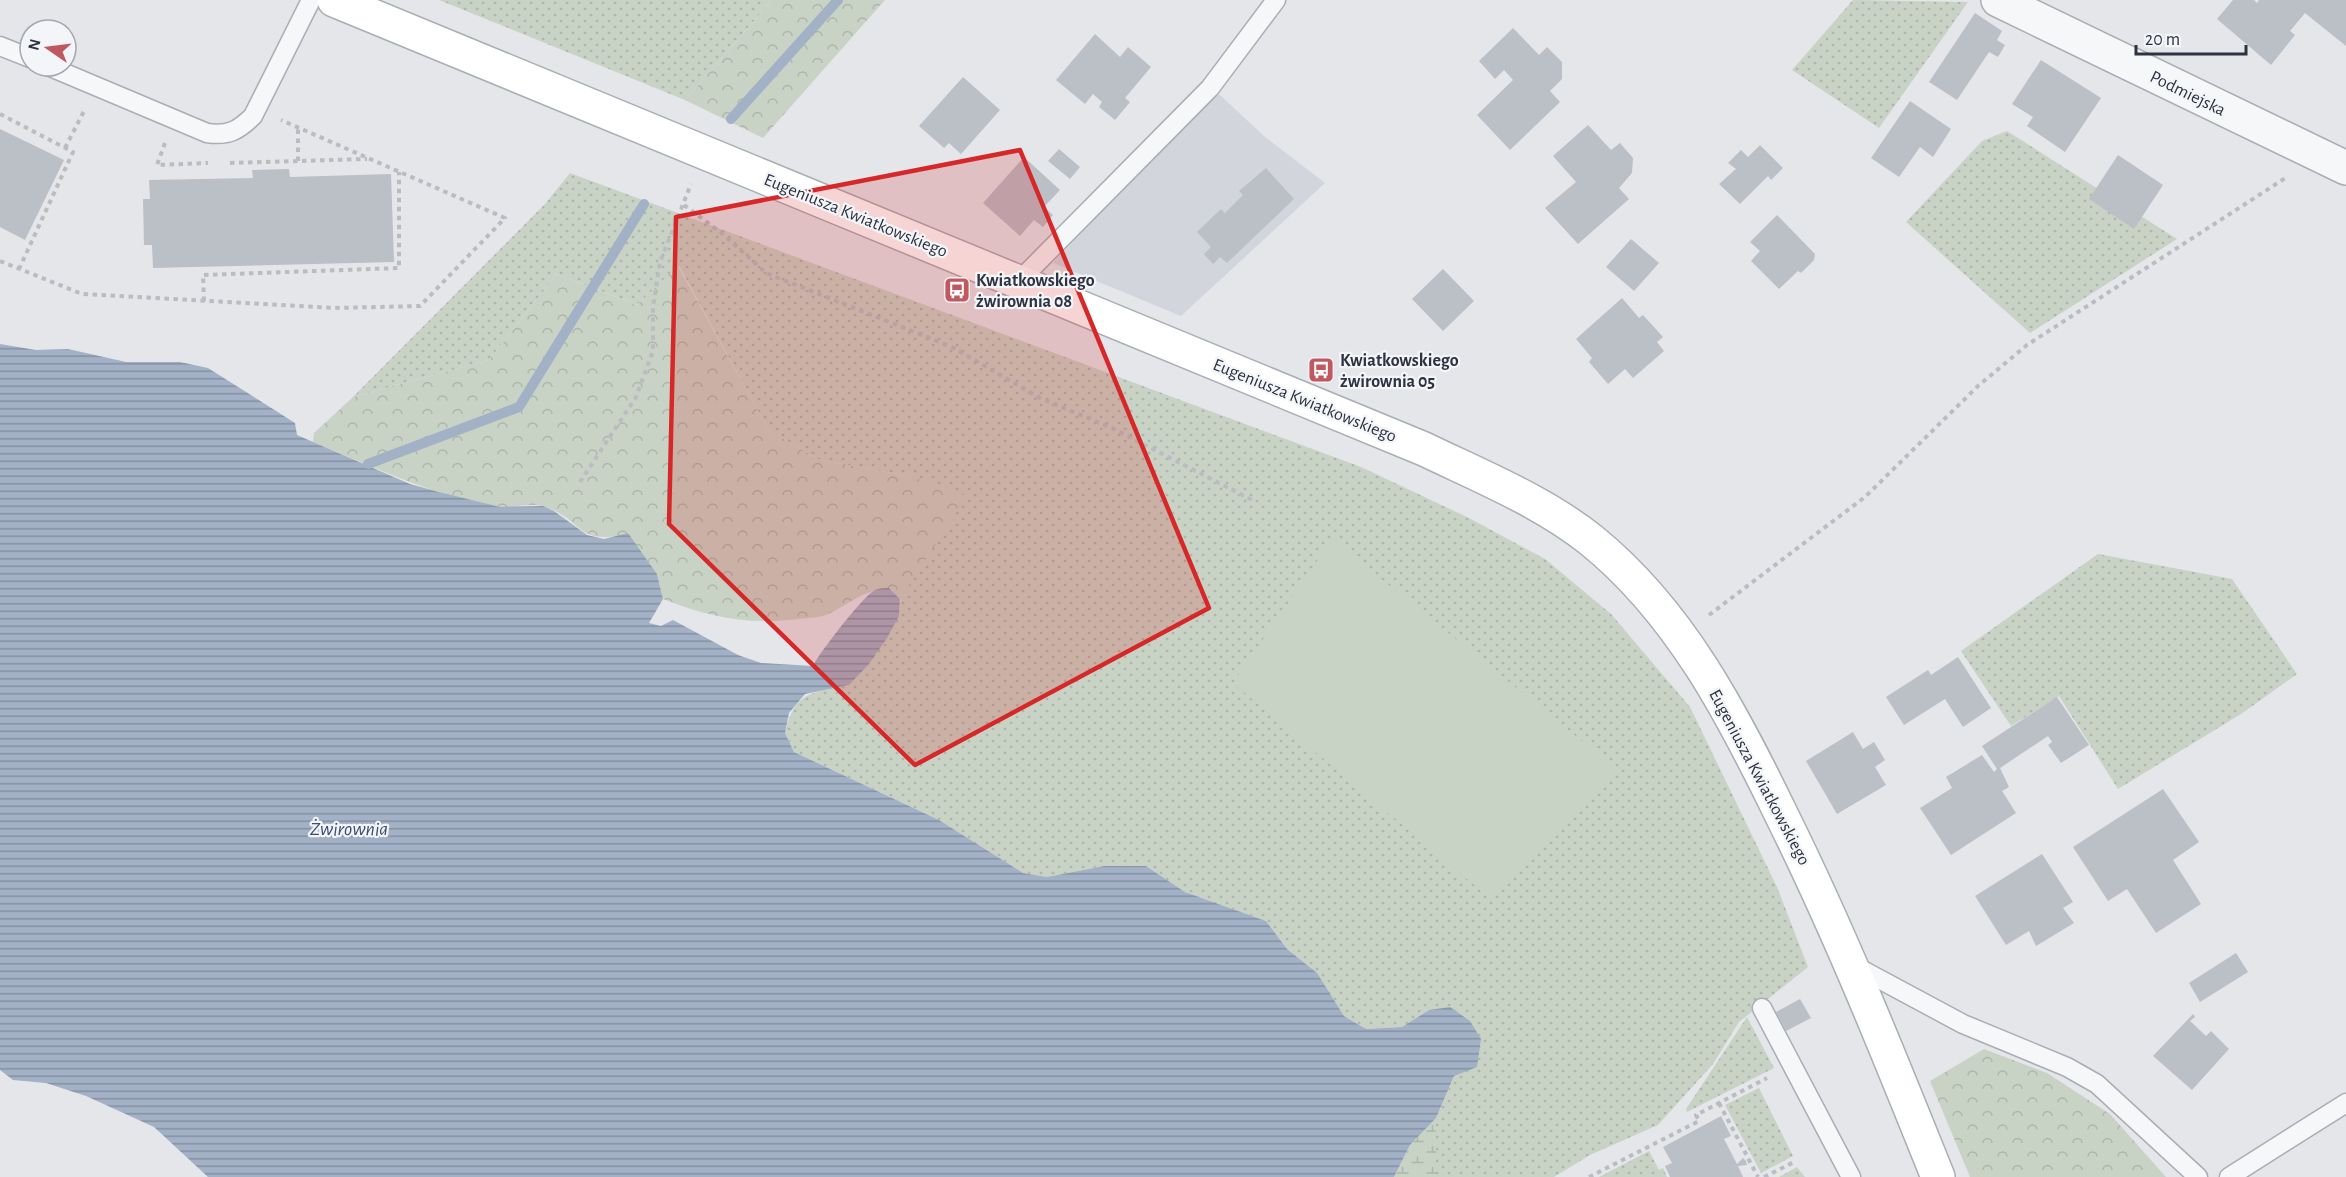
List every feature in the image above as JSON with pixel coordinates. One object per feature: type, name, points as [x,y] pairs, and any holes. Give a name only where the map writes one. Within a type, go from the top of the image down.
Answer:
[{"type":"street","name":"Eugeniusza Kwiatkowskiego","points":[[334,0],[1413,445],[1522,497],[1590,540],[1625,573],[1682,636],[1736,721],[1814,880],[1850,963],[1934,1175]]},
{"type":"street","name":"Podmiejska","points":[[1998,0],[2332,163]]},
{"type":"lane","points":[[77,78],[207,133],[224,135],[240,129],[253,116],[311,0]]},
{"type":"lane","points":[[1018,282],[1210,88],[1276,0]]},
{"type":"lane","points":[[0,46],[18,53]]},
{"type":"lane","points":[[1850,963],[1963,1024],[2067,1067],[2097,1084],[2198,1177]]},
{"type":"lane","points":[[1762,1008],[1851,1177]]},
{"type":"lane","points":[[2229,1177],[2346,1103]]},
{"type":"path","points":[[65,148],[97,86]]},
{"type":"path","points":[[0,261],[81,294],[334,308],[420,306],[505,218],[256,109]]},
{"type":"path","points":[[0,114],[73,152],[19,269]]},
{"type":"path","points":[[298,128],[298,161]]},
{"type":"path","points":[[580,482],[636,397],[653,351],[653,307],[660,262],[684,205],[702,152]]},
{"type":"path","points":[[1682,636],[1865,497],[1978,386],[2027,345],[2332,163]]},
{"type":"path","points":[[204,301],[203,275],[399,268],[399,172]]},
{"type":"path","points":[[684,205],[724,235],[766,273],[952,347],[1040,398],[1124,434],[1254,501]]},
{"type":"path","points":[[1589,1177],[1699,1121],[1696,1115],[1792,1065]]},
{"type":"path","points":[[1719,1103],[1758,1177]]},
{"type":"path","points":[[1764,1177],[1796,1161]]},
{"type":"highlighted area","points":[[1020,150],[1209,608],[915,765],[669,524],[676,217]]},
{"type":"shaded area","points":[[1219,94],[1265,137],[1325,183],[1181,316],[1053,263],[1124,187]]},
{"type":"green space","points":[[439,0],[772,0],[685,100]]},
{"type":"green space","points":[[772,0],[885,0],[763,138],[685,100]]},
{"type":"green space","points":[[1853,0],[1968,2],[1879,128],[1792,70]]},
{"type":"green space","points":[[2007,131],[2177,239],[2030,333],[1906,222],[1982,141]]},
{"type":"green space","points":[[570,173],[1361,467],[1469,518],[1545,559],[1611,614],[1690,707],[1777,887],[1808,967],[1739,1022],[1713,1064],[1658,1125],[1590,1155],[1554,1177],[1436,1177],[1436,1118],[1454,1076],[1429,1010],[1402,1027],[1366,1029],[1344,1016],[1317,974],[1287,949],[1266,921],[1185,892],[1146,866],[1104,866],[1047,877],[1023,873],[939,820],[794,752],[785,733],[789,719],[800,701],[824,690],[849,685],[899,616],[912,477],[817,459],[768,429],[679,266],[637,305],[557,274],[489,360],[353,397],[545,204]]},
{"type":"green space","points":[[678,266],[768,429],[817,459],[912,477],[968,495],[900,599],[889,588],[863,595],[823,616],[780,621],[746,620],[697,611],[663,599],[657,574],[628,534],[598,537],[581,530],[558,512],[545,507],[529,505],[500,507],[452,496],[392,475],[313,442],[314,433],[353,397],[489,360],[557,274],[637,305]]},
{"type":"green space","points":[[1332,539],[1619,771],[1492,900],[1233,683]]},
{"type":"green space","points":[[2098,554],[2232,579],[2297,674],[2241,714],[2118,789],[2059,696],[2011,726],[1961,651]]},
{"type":"green space","points":[[1747,1017],[1774,1068],[1687,1112],[1686,1109]]},
{"type":"green space","points":[[1984,1049],[2047,1073],[2110,1114],[2166,1177],[1970,1177],[1930,1081]]},
{"type":"green space","points":[[1759,1088],[1793,1156],[1761,1173],[1725,1105]]},
{"type":"green space","points":[[1436,1118],[1436,1177],[1394,1177],[1410,1145]]},
{"type":"green space","points":[[1649,1151],[1659,1170],[1663,1168],[1667,1177],[1599,1177]]},
{"type":"green space","points":[[1797,1167],[1805,1177],[1779,1177]]},
{"type":"water","name":"Żwirownia","points":[[0,344],[36,350],[68,349],[126,362],[180,362],[208,368],[295,423],[297,435],[410,484],[500,507],[543,506],[554,511],[587,535],[604,539],[628,533],[657,574],[663,599],[649,623],[661,626],[673,620],[738,655],[761,663],[813,666],[861,602],[875,590],[889,588],[900,599],[899,616],[869,664],[849,685],[805,694],[789,713],[785,733],[794,752],[939,820],[1023,873],[1047,877],[1104,866],[1146,866],[1185,892],[1266,921],[1287,949],[1317,973],[1344,1016],[1366,1029],[1402,1027],[1429,1010],[1450,1007],[1470,1021],[1481,1039],[1477,1067],[1454,1076],[1436,1118],[1410,1145],[1394,1177],[208,1177],[154,1127],[86,1096],[46,1083],[13,1080],[0,1070]]},
{"type":"building","points":[[2233,0],[2254,0],[2257,3],[2259,0],[2346,0],[2346,46],[2305,13],[2290,31],[2295,35],[2271,65],[2217,19]]},
{"type":"building","points":[[1975,13],[2002,31],[1997,40],[2005,45],[1998,57],[1989,52],[1957,100],[1929,82]]},
{"type":"building","points":[[1513,28],[1539,55],[1547,47],[1562,62],[1562,79],[1550,91],[1560,102],[1510,150],[1477,115],[1513,80],[1504,70],[1495,79],[1479,61]]},
{"type":"building","points":[[1095,34],[1120,57],[1128,47],[1151,67],[1125,98],[1130,102],[1115,120],[1099,107],[1102,102],[1093,94],[1085,104],[1056,80]]},
{"type":"building","points":[[2041,60],[2101,98],[2065,152],[2027,126],[2033,117],[2012,104]]},
{"type":"building","points":[[963,77],[1000,110],[961,154],[949,143],[944,148],[919,126]]},
{"type":"building","points":[[1910,101],[1951,129],[1933,157],[1920,147],[1899,177],[1871,158]]},
{"type":"building","points":[[1588,125],[1611,150],[1620,143],[1633,158],[1632,173],[1619,188],[1629,199],[1578,244],[1545,208],[1576,182],[1553,156]]},
{"type":"building","points":[[0,129],[64,160],[25,240],[0,227]]},
{"type":"building","points":[[1760,145],[1783,168],[1771,180],[1768,176],[1740,204],[1719,184],[1736,169],[1728,163],[1741,150],[1748,157]]},
{"type":"building","points":[[1059,149],[1080,167],[1070,179],[1048,161]]},
{"type":"building","points":[[2118,155],[2163,185],[2134,229],[2089,199]]},
{"type":"building","points":[[1024,157],[1060,190],[1044,207],[1053,215],[1043,227],[1034,220],[1020,236],[983,203]]},
{"type":"building","points":[[1266,168],[1294,199],[1227,263],[1220,257],[1213,264],[1204,254],[1211,247],[1197,232],[1221,209],[1225,213],[1243,195],[1239,191]]},
{"type":"building","points":[[289,169],[290,177],[391,174],[394,262],[153,268],[152,245],[144,245],[143,199],[150,199],[149,180],[253,178],[252,170]]},
{"type":"building","points":[[1777,215],[1815,254],[1814,260],[1801,273],[1798,271],[1779,289],[1751,261],[1760,251],[1750,242]]},
{"type":"building","points":[[1631,239],[1659,263],[1634,291],[1606,267]]},
{"type":"building","points":[[1443,269],[1474,301],[1443,331],[1412,299]]},
{"type":"building","points":[[1622,298],[1639,318],[1643,315],[1663,337],[1657,342],[1664,351],[1633,378],[1625,369],[1608,384],[1589,362],[1592,358],[1576,339]]},
{"type":"building","points":[[1958,657],[1991,708],[1963,727],[1945,699],[1904,725],[1886,697],[1928,670],[1931,675]]},
{"type":"building","points":[[2057,697],[2089,745],[2061,763],[2048,745],[2052,742],[2048,736],[2000,768],[2009,787],[2002,791],[2016,813],[1951,855],[1920,808],[1952,788],[1946,777],[1982,755],[1994,772],[1997,769],[1982,746]]},
{"type":"building","points":[[1853,732],[1863,749],[1874,742],[1885,760],[1875,767],[1886,785],[1837,814],[1806,761]]},
{"type":"building","points":[[2163,789],[2199,842],[2173,860],[2201,904],[2156,933],[2127,889],[2108,901],[2073,847]]},
{"type":"building","points":[[2042,854],[2073,902],[2063,908],[2074,923],[2036,946],[2029,931],[2006,945],[1975,896]]},
{"type":"building","points":[[2236,953],[2248,972],[2200,1002],[2189,983]]},
{"type":"building","points":[[1800,999],[1811,1018],[1786,1031],[1776,1012]]},
{"type":"building","points":[[2193,1014],[2195,1017],[2190,1021],[2206,1036],[2211,1031],[2229,1049],[2192,1090],[2153,1056]]},
{"type":"building","points":[[1721,1116],[1731,1136],[1724,1139],[1737,1164],[1743,1158],[1746,1161],[1747,1165],[1738,1166],[1743,1177],[1670,1177],[1665,1166],[1672,1163],[1663,1147]]},
{"type":"waterway","points":[[731,119],[838,0]]},
{"type":"waterway","points":[[368,464],[519,407],[644,204]]},
{"type":"place","name":"Kwiatkowskiego żwirownia 08","points":[[957,290]]},
{"type":"place","name":"Kwiatkowskiego żwirownia 05","points":[[1321,370]]}]
